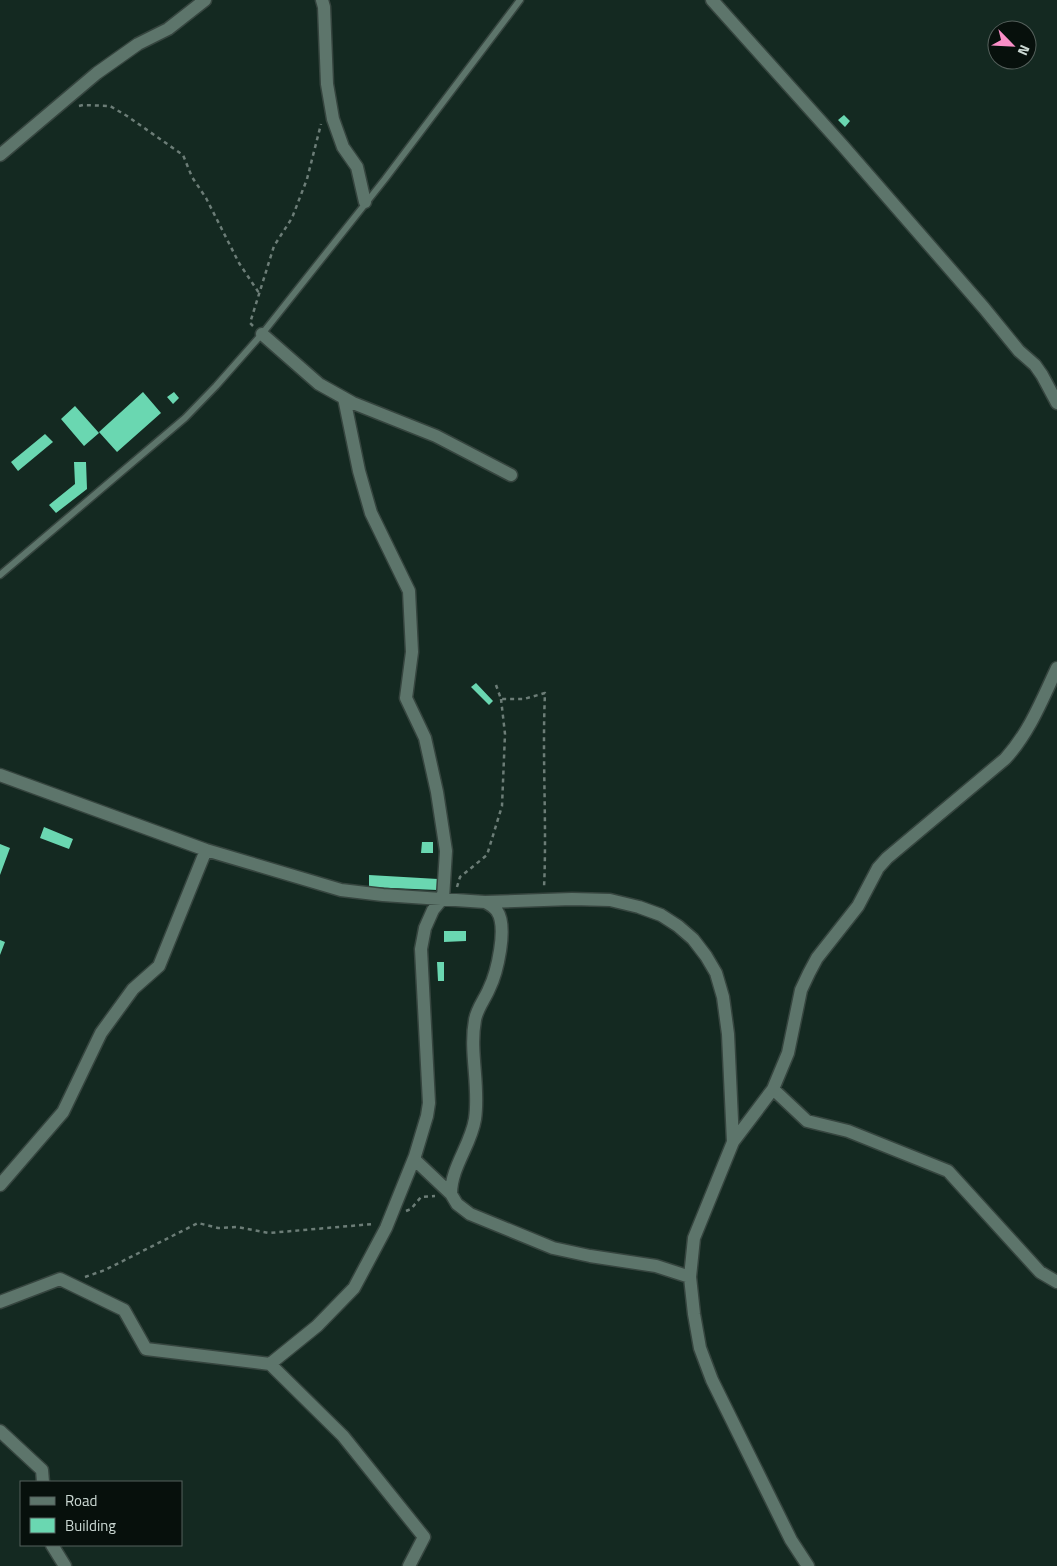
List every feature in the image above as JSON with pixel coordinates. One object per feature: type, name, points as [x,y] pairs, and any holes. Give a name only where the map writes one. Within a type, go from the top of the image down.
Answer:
[{"type":"street","points":[[0,155],[97,72],[138,44],[168,29],[205,0]]},
{"type":"street","points":[[322,0],[324,7],[327,84],[334,119],[344,147],[357,167],[365,202]]},
{"type":"street","points":[[712,0],[843,146],[1019,351],[1035,365],[1057,404]]},
{"type":"street","points":[[262,334],[320,384],[344,398],[436,436],[511,474]]},
{"type":"street","points":[[344,398],[359,471],[371,513],[409,591],[412,652],[406,698],[425,738],[437,792],[446,851],[448,899]]},
{"type":"street","points":[[808,1566],[791,1540],[712,1380],[700,1348],[690,1277],[694,1238],[733,1142],[773,1089],[788,1053],[801,990],[817,958],[858,906],[878,868],[887,858],[1005,759],[1017,746],[1025,734],[1057,668]]},
{"type":"street","points":[[0,776],[206,850],[341,890],[485,902],[544,899],[610,900],[661,915],[693,939],[716,973],[723,998],[728,1034],[733,1142]]},
{"type":"street","points":[[0,1185],[63,1112],[101,1033],[133,989],[159,966],[206,850]]},
{"type":"street","points":[[270,1364],[317,1326],[354,1288],[390,1219],[415,1156],[429,1104],[421,949],[425,928],[433,910],[448,899]]},
{"type":"street","points":[[451,1194],[451,1183],[472,1132],[475,1119],[473,1049],[475,1019],[496,973],[498,960],[500,918],[496,910],[485,902]]},
{"type":"street","points":[[773,1089],[807,1121],[848,1131],[948,1171],[1040,1272],[1057,1282]]},
{"type":"street","points":[[415,1156],[417,1164],[451,1194],[457,1204],[470,1214],[553,1248],[590,1256],[656,1266],[690,1277]]},
{"type":"street","points":[[0,1302],[60,1279],[124,1310],[146,1349],[270,1364],[343,1436],[424,1537],[409,1566]]},
{"type":"street","points":[[0,1431],[42,1470],[42,1481]]},
{"type":"street","points":[[53,1546],[66,1566]]},
{"type":"lane","points":[[0,575],[185,418],[216,386],[262,334],[385,179],[520,0]]},
{"type":"path","points":[[61,104],[67,110],[83,105],[110,106],[184,155],[192,177],[206,198],[239,263],[258,294]]},
{"type":"path","points":[[262,334],[250,323],[258,294],[274,246],[292,218],[308,179],[322,120]]},
{"type":"path","points":[[448,899],[460,877],[487,856],[502,806],[506,734],[501,699],[496,685]]},
{"type":"path","points":[[501,699],[524,699],[545,693],[543,739],[546,797],[544,899]]},
{"type":"path","points":[[67,1282],[105,1270],[198,1223],[218,1228],[237,1227],[269,1233],[368,1225],[390,1219],[411,1209],[421,1197],[451,1194]]},
{"type":"building","points":[[844,115],[850,121],[845,127],[838,120]]},
{"type":"building","points":[[143,392],[161,413],[117,452],[99,432]]},
{"type":"building","points":[[174,392],[179,398],[173,404],[167,397]]},
{"type":"building","points":[[75,406],[99,433],[84,446],[61,419]]},
{"type":"building","points":[[45,434],[53,442],[18,471],[11,462]]},
{"type":"building","points":[[74,462],[86,462],[87,489],[56,513],[49,505],[75,484]]},
{"type":"building","points":[[476,683],[493,701],[489,705],[471,687]]},
{"type":"building","points":[[44,827],[73,839],[69,849],[40,838]]},
{"type":"building","points":[[422,842],[433,842],[433,853],[421,853]]},
{"type":"building","points":[[0,844],[10,848],[0,875]]},
{"type":"building","points":[[369,875],[438,879],[437,890],[369,887]]},
{"type":"building","points":[[444,931],[466,931],[466,941],[444,942]]},
{"type":"building","points":[[0,940],[5,942],[0,955]]},
{"type":"building","points":[[437,962],[444,962],[444,981],[438,981]]}]
